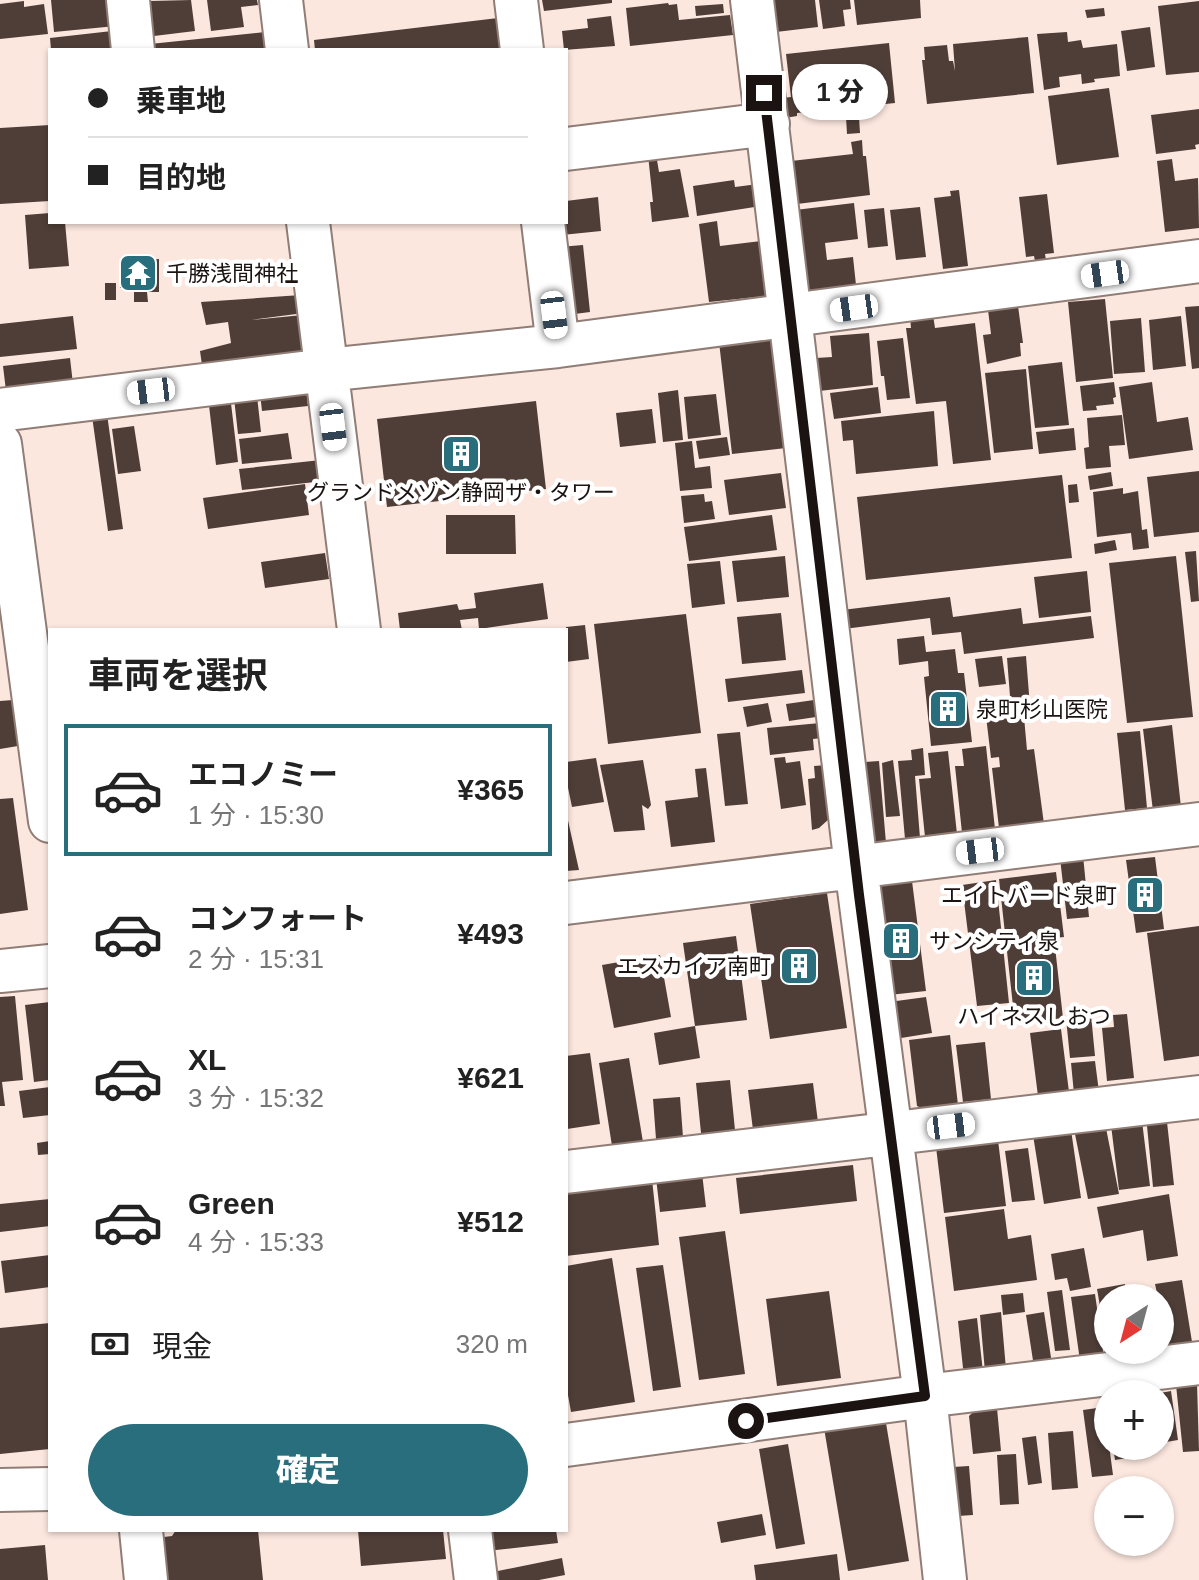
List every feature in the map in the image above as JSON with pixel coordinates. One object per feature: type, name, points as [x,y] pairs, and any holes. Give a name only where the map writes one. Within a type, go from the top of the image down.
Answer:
[{"type":"street","points":[[128,0],[133,48]]},
{"type":"street","points":[[281,0],[287,48]]},
{"type":"street","points":[[516,0],[522,48]]},
{"type":"street","points":[[752,0],[889,1133],[925,1396],[945,1580]]},
{"type":"street","points":[[568,149],[768,124]]},
{"type":"street","points":[[308,224],[359,628]]},
{"type":"street","points":[[543,224],[558,346]]},
{"type":"street","points":[[0,410],[792,317],[1199,261]]},
{"type":"street","points":[[0,444],[48,806]]},
{"type":"street","points":[[568,903],[1199,824]]},
{"type":"street","points":[[0,971],[48,966]]},
{"type":"street","points":[[568,1172],[1199,1097]]},
{"type":"street","points":[[568,1445],[925,1396],[1199,1363]]},
{"type":"street","points":[[0,1490],[48,1489]]},
{"type":"street","points":[[141,1532],[146,1580]]},
{"type":"street","points":[[470,1532],[476,1580]]},
{"type":"building","points":[[51,0],[114,0],[116,26],[54,32]]},
{"type":"building","points":[[191,0],[195,31],[154,36],[150,1]]},
{"type":"building","points":[[207,0],[257,0],[258,5],[241,7],[244,27],[211,31]]},
{"type":"building","points":[[542,0],[612,0],[612,3],[544,11]]},
{"type":"building","points":[[773,0],[815,0],[818,27],[776,32]]},
{"type":"building","points":[[819,0],[850,0],[851,9],[843,10],[845,26],[823,29]]},
{"type":"building","points":[[854,0],[920,0],[921,18],[857,25]]},
{"type":"building","points":[[24,1],[24,7],[44,4],[48,34],[0,39],[0,4]]},
{"type":"building","points":[[1199,1],[1199,72],[1166,75],[1158,6]]},
{"type":"building","points":[[677,4],[679,20],[730,15],[733,35],[630,46],[626,8]]},
{"type":"building","points":[[723,4],[724,13],[696,16],[695,6]]},
{"type":"building","points":[[1104,8],[1105,16],[1087,18],[1085,10]]},
{"type":"building","points":[[611,16],[615,46],[564,48],[562,31],[588,28],[587,19]]},
{"type":"building","points":[[498,18],[502,48],[315,48],[314,40]]},
{"type":"building","points":[[1150,27],[1155,67],[1127,71],[1121,31]]},
{"type":"building","points":[[112,31],[115,48],[51,48],[50,38]]},
{"type":"building","points":[[265,32],[267,48],[150,48],[150,44]]},
{"type":"building","points":[[1067,32],[1068,42],[1081,40],[1083,48],[1117,44],[1120,76],[1094,79],[1095,82],[1082,84],[1081,74],[1059,77],[1060,87],[1044,90],[1037,34]]},
{"type":"building","points":[[1028,37],[1034,93],[927,104],[922,60],[925,60],[924,47],[947,45],[949,61],[953,61],[955,71],[953,44]]},
{"type":"building","points":[[889,43],[895,103],[797,113],[797,116],[785,118],[782,98],[791,97],[786,54]]},
{"type":"building","points":[[1109,88],[1119,157],[1057,165],[1048,96]]},
{"type":"building","points":[[1199,109],[1199,144],[1195,145],[1196,149],[1156,154],[1151,115]]},
{"type":"building","points":[[846,117],[859,117],[860,133],[847,134]]},
{"type":"building","points":[[48,125],[48,201],[0,204],[0,128]]},
{"type":"building","points":[[862,140],[870,195],[797,204],[791,161],[853,154],[851,142]]},
{"type":"building","points":[[656,154],[659,172],[680,169],[689,217],[652,222],[648,155]]},
{"type":"building","points":[[1172,159],[1175,181],[1198,178],[1199,228],[1165,232],[1157,161]]},
{"type":"building","points":[[734,180],[735,187],[758,184],[761,206],[697,216],[693,186]]},
{"type":"building","points":[[959,190],[968,266],[943,269],[934,198],[951,196],[950,191]]},
{"type":"building","points":[[1047,194],[1054,253],[1045,254],[1046,260],[1035,261],[1034,256],[1026,257],[1019,197]]},
{"type":"building","points":[[598,197],[601,231],[562,235],[561,224],[568,224],[568,201]]},
{"type":"building","points":[[854,203],[858,239],[825,243],[827,260],[853,257],[856,285],[804,291],[795,210]]},
{"type":"building","points":[[920,207],[926,257],[896,260],[890,210]]},
{"type":"building","points":[[884,208],[888,246],[868,248],[864,210]]},
{"type":"building","points":[[48,213],[48,224],[65,224],[69,266],[29,269],[25,215]]},
{"type":"building","points":[[717,221],[720,246],[761,241],[766,296],[709,302],[699,224]]},
{"type":"building","points":[[583,245],[590,312],[567,315],[559,247]]},
{"type":"building","points":[[159,259],[159,292],[147,292],[148,302],[134,302],[134,288],[120,288],[120,264]]},
{"type":"building","points":[[105,283],[116,283],[116,300],[105,300]]},
{"type":"building","points":[[301,295],[304,313],[251,320],[303,315],[309,352],[202,365],[200,351],[231,343],[228,322],[206,325],[201,302]]},
{"type":"building","points":[[1105,299],[1113,378],[1076,382],[1068,302]]},
{"type":"building","points":[[1018,306],[1023,343],[1020,343],[1021,356],[987,364],[983,335],[991,334],[988,310]]},
{"type":"building","points":[[1199,306],[1199,368],[1192,369],[1185,307]]},
{"type":"building","points":[[933,315],[935,328],[975,323],[991,460],[953,464],[946,401],[916,404],[906,328],[911,328],[910,317]]},
{"type":"building","points":[[73,316],[77,349],[0,357],[0,324]]},
{"type":"building","points":[[1181,316],[1186,366],[1153,370],[1149,320]]},
{"type":"building","points":[[1141,318],[1145,372],[1114,374],[1110,321]]},
{"type":"building","points":[[869,333],[873,385],[819,391],[816,358],[832,357],[830,336]]},
{"type":"building","points":[[774,335],[786,448],[732,454],[719,342]]},
{"type":"building","points":[[903,338],[910,398],[887,400],[877,341]]},
{"type":"building","points":[[70,358],[73,384],[6,391],[3,366]]},
{"type":"building","points":[[1062,362],[1069,425],[1035,428],[1028,366]]},
{"type":"building","points":[[1026,369],[1033,449],[994,453],[985,373]]},
{"type":"building","points":[[1114,382],[1114,404],[1083,411],[1080,386]]},
{"type":"building","points":[[1152,382],[1157,422],[1188,417],[1193,450],[1129,459],[1119,387]]},
{"type":"building","points":[[878,387],[881,413],[834,419],[830,393]]},
{"type":"building","points":[[306,388],[308,406],[262,411],[260,393]]},
{"type":"building","points":[[678,390],[683,440],[663,442],[658,393]]},
{"type":"building","points":[[716,394],[721,435],[688,439],[684,397]]},
{"type":"building","points":[[230,395],[238,462],[216,465],[208,397]]},
{"type":"building","points":[[257,396],[261,432],[238,434],[234,398]]},
{"type":"building","name":"グランドメゾン静岡ザ・タワー","points":[[536,401],[546,489],[387,507],[377,419]]},
{"type":"building","points":[[652,409],[656,443],[620,447],[616,413]]},
{"type":"building","points":[[934,411],[938,466],[856,474],[853,440],[843,441],[841,421]]},
{"type":"building","points":[[107,414],[123,529],[108,531],[92,416]]},
{"type":"building","points":[[1122,415],[1125,445],[1109,446],[1111,467],[1086,469],[1084,448],[1089,447],[1087,418]]},
{"type":"building","points":[[134,426],[141,471],[118,474],[112,429]]},
{"type":"building","points":[[1074,428],[1076,450],[1039,454],[1036,432]]},
{"type":"building","points":[[288,433],[292,459],[242,464],[239,439]]},
{"type":"building","points":[[727,437],[730,455],[699,459],[696,441]]},
{"type":"building","points":[[692,441],[695,468],[710,466],[712,488],[680,491],[675,443]]},
{"type":"building","points":[[321,460],[324,481],[242,490],[239,469]]},
{"type":"building","points":[[1199,471],[1199,532],[1154,537],[1147,477]]},
{"type":"building","points":[[1111,472],[1113,486],[1090,490],[1088,476]]},
{"type":"building","points":[[781,473],[786,508],[729,515],[724,480]]},
{"type":"building","points":[[1062,475],[1072,558],[866,580],[857,497]]},
{"type":"building","points":[[305,484],[309,515],[208,529],[203,498]]},
{"type":"building","points":[[1077,484],[1079,502],[1069,503],[1068,485]]},
{"type":"building","points":[[1123,488],[1123,494],[1138,491],[1142,530],[1147,529],[1149,548],[1133,550],[1131,533],[1097,537],[1093,492]]},
{"type":"building","points":[[704,494],[705,502],[712,501],[715,519],[684,523],[681,496]]},
{"type":"building","points":[[446,515],[515,515],[516,554],[446,554]]},
{"type":"building","points":[[772,515],[777,550],[689,561],[684,527]]},
{"type":"building","points":[[1115,540],[1117,550],[1095,554],[1094,544]]},
{"type":"building","points":[[1196,551],[1199,601],[1191,602],[1185,552]]},
{"type":"building","points":[[325,553],[329,579],[265,588],[261,562]]},
{"type":"building","points":[[785,556],[789,597],[737,602],[732,561]]},
{"type":"building","points":[[1176,556],[1193,717],[1127,723],[1109,563]]},
{"type":"building","points":[[720,561],[725,604],[692,608],[687,564]]},
{"type":"building","points":[[1087,571],[1091,612],[1039,618],[1034,577]]},
{"type":"building","points":[[543,583],[548,619],[479,628],[478,618],[460,620],[462,628],[400,628],[398,613],[457,604],[459,610],[476,608],[474,593]]},
{"type":"building","points":[[950,597],[953,617],[1021,608],[1023,624],[1091,616],[1094,638],[964,654],[961,632],[932,635],[930,618],[844,629],[842,610]]},
{"type":"building","points":[[781,613],[786,660],[742,664],[737,617]]},
{"type":"building","points":[[686,614],[701,733],[608,744],[594,624]]},
{"type":"building","points":[[585,625],[589,659],[568,662],[566,627]]},
{"type":"building","name":"泉町杉山医院","points":[[924,636],[926,652],[955,649],[958,673],[964,673],[972,742],[931,746],[924,677],[929,676],[928,661],[899,665],[897,639]]},
{"type":"building","points":[[1002,656],[1006,684],[979,687],[975,659]]},
{"type":"building","points":[[1026,656],[1030,707],[1011,709],[1007,658]]},
{"type":"building","points":[[802,670],[805,693],[728,702],[725,679]]},
{"type":"building","points":[[13,700],[18,746],[0,749],[0,701]]},
{"type":"building","points":[[814,700],[816,717],[789,721],[786,704]]},
{"type":"building","points":[[768,703],[772,722],[747,727],[743,707]]},
{"type":"building","points":[[1009,706],[1011,718],[1024,717],[1027,750],[1034,749],[1044,824],[999,828],[992,768],[1000,767],[999,757],[991,758],[985,708]]},
{"type":"building","points":[[820,723],[822,738],[813,739],[814,750],[770,755],[767,728]]},
{"type":"building","points":[[1172,725],[1181,807],[1153,811],[1143,729]]},
{"type":"building","points":[[1140,731],[1147,808],[1125,810],[1117,733]]},
{"type":"building","points":[[740,732],[748,804],[725,806],[717,734]]},
{"type":"building","points":[[986,746],[995,829],[962,833],[955,766],[964,766],[962,749]]},
{"type":"building","points":[[923,748],[925,775],[915,776],[920,838],[905,839],[898,761],[912,760],[911,750]]},
{"type":"building","points":[[948,751],[957,834],[925,837],[919,779],[931,778],[928,753]]},
{"type":"building","points":[[785,757],[786,763],[800,761],[806,805],[781,809],[774,758]]},
{"type":"building","points":[[596,758],[604,802],[572,807],[568,762]]},
{"type":"building","points":[[643,760],[651,805],[648,809],[642,805],[645,830],[614,832],[600,765]]},
{"type":"building","points":[[893,760],[900,816],[886,817],[882,763]]},
{"type":"building","points":[[879,761],[886,843],[878,844],[872,840],[865,762]]},
{"type":"building","points":[[827,765],[829,819],[812,830],[808,779],[815,778],[814,766]]},
{"type":"building","points":[[706,768],[715,842],[671,847],[665,801],[698,797],[695,769]]},
{"type":"building","points":[[13,798],[28,910],[0,914],[0,799]]},
{"type":"building","points":[[568,820],[579,870],[568,871]]},
{"type":"building","points":[[1083,855],[1089,917],[1067,919],[1060,858]]},
{"type":"building","name":"エイトバード泉町","points":[[1155,857],[1164,929],[1136,933],[1126,860]]},
{"type":"building","name":"ハイネスしおつ","points":[[1056,872],[1064,937],[1054,938],[1063,1018],[1015,1024],[999,879]]},
{"type":"building","points":[[996,880],[1009,1003],[977,1006],[962,885]]},
{"type":"building","name":"サンシティ泉","points":[[912,881],[926,991],[889,995],[876,892],[883,884]]},
{"type":"building","name":"エスカイア南町","points":[[827,893],[847,1028],[770,1039],[750,904]]},
{"type":"building","points":[[1199,926],[1199,1056],[1164,1061],[1147,933]]},
{"type":"building","points":[[736,936],[747,1020],[695,1026],[683,943]]},
{"type":"building","points":[[660,955],[671,1017],[614,1028],[602,965]]},
{"type":"building","points":[[15,996],[23,1080],[2,1082],[5,1106],[0,1106],[0,997]]},
{"type":"building","points":[[926,997],[932,1033],[895,1039],[889,1002]]},
{"type":"building","points":[[48,1002],[48,1080],[34,1082],[25,1005]]},
{"type":"building","points":[[1127,1014],[1134,1078],[1107,1081],[1102,1028],[1114,1027],[1113,1015]]},
{"type":"building","points":[[1091,1015],[1095,1056],[1070,1058],[1066,1018]]},
{"type":"building","points":[[695,1026],[700,1058],[659,1065],[654,1033]]},
{"type":"building","points":[[1061,1029],[1069,1092],[1038,1096],[1030,1033]]},
{"type":"building","points":[[950,1035],[958,1105],[924,1109],[917,1106],[909,1040]]},
{"type":"building","points":[[985,1042],[991,1099],[963,1102],[956,1045]]},
{"type":"building","points":[[590,1053],[600,1124],[568,1129],[568,1056]]},
{"type":"building","points":[[629,1058],[643,1142],[612,1146],[599,1063]]},
{"type":"building","points":[[1095,1061],[1099,1092],[1074,1094],[1071,1063]]},
{"type":"building","points":[[730,1080],[736,1140],[702,1143],[696,1083]]},
{"type":"building","points":[[813,1083],[819,1130],[754,1138],[748,1090]]},
{"type":"building","points":[[48,1087],[48,1115],[23,1118],[19,1091]]},
{"type":"building","points":[[680,1097],[683,1137],[656,1139],[653,1099]]},
{"type":"building","points":[[1166,1113],[1174,1185],[1153,1187],[1146,1116]]},
{"type":"building","points":[[1142,1121],[1150,1186],[1119,1190],[1111,1125]]},
{"type":"building","points":[[1105,1123],[1119,1194],[1088,1199],[1074,1129]]},
{"type":"building","points":[[1071,1130],[1081,1198],[1044,1204],[1033,1135]]},
{"type":"building","points":[[998,1140],[1006,1206],[944,1213],[936,1147]]},
{"type":"building","points":[[48,1141],[48,1154],[38,1155],[37,1143]]},
{"type":"building","points":[[1028,1148],[1035,1200],[1012,1202],[1005,1151]]},
{"type":"building","points":[[853,1165],[857,1201],[740,1214],[736,1178]]},
{"type":"building","points":[[702,1173],[706,1207],[660,1212],[656,1178]]},
{"type":"building","points":[[652,1179],[659,1245],[568,1256],[568,1189]]},
{"type":"building","points":[[1169,1194],[1178,1256],[1147,1261],[1143,1230],[1103,1238],[1097,1207]]},
{"type":"building","points":[[48,1199],[48,1226],[0,1232],[0,1204]]},
{"type":"building","points":[[1004,1209],[1008,1239],[1031,1235],[1037,1280],[954,1291],[945,1217]]},
{"type":"building","points":[[725,1231],[745,1374],[699,1380],[679,1237]]},
{"type":"building","points":[[1084,1248],[1091,1287],[1070,1291],[1067,1278],[1055,1280],[1051,1254]]},
{"type":"building","points":[[48,1255],[48,1287],[5,1293],[1,1261]]},
{"type":"building","points":[[612,1258],[635,1402],[571,1412],[568,1395],[568,1266]]},
{"type":"building","points":[[663,1265],[681,1387],[653,1391],[636,1268]]},
{"type":"building","points":[[1182,1280],[1193,1348],[1174,1351],[1174,1284],[1155,1284]]},
{"type":"building","points":[[1062,1290],[1070,1350],[1055,1351],[1047,1292]]},
{"type":"building","points":[[829,1291],[841,1378],[777,1386],[766,1299]]},
{"type":"building","points":[[1023,1293],[1025,1312],[1003,1315],[1001,1295]]},
{"type":"building","points":[[1094,1294],[1094,1359],[1080,1361],[1071,1297]]},
{"type":"building","points":[[1001,1312],[1006,1369],[985,1372],[980,1315]]},
{"type":"building","points":[[1044,1312],[1052,1364],[1034,1367],[1026,1315]]},
{"type":"building","points":[[977,1318],[983,1372],[969,1373],[963,1368],[958,1321]]},
{"type":"building","points":[[48,1323],[48,1449],[0,1454],[0,1328]]},
{"type":"building","points":[[1197,1383],[1199,1451],[1183,1452],[1176,1385]]},
{"type":"building","points":[[997,1408],[1001,1451],[973,1454],[969,1416],[975,1410]]},
{"type":"building","points":[[1094,1408],[1094,1460],[1111,1460],[1113,1475],[1092,1477],[1083,1410]]},
{"type":"building","points":[[1174,1412],[1178,1440],[1174,1441]]},
{"type":"building","points":[[885,1417],[909,1561],[848,1571],[824,1428]]},
{"type":"building","points":[[1073,1431],[1078,1488],[1052,1490],[1048,1433]]},
{"type":"building","points":[[1036,1436],[1042,1483],[1028,1485],[1022,1438]]},
{"type":"building","points":[[788,1444],[805,1544],[776,1549],[759,1449]]},
{"type":"building","points":[[1016,1454],[1019,1504],[1000,1505],[997,1455]]},
{"type":"building","points":[[969,1466],[973,1515],[958,1516],[953,1467]]},
{"type":"building","points":[[762,1514],[766,1535],[721,1543],[717,1522]]},
{"type":"building","points":[[175,1532],[258,1532],[263,1580],[160,1580],[155,1538],[172,1536]]},
{"type":"building","points":[[358,1532],[443,1532],[446,1559],[361,1566]]},
{"type":"building","points":[[484,1532],[556,1532],[558,1543],[487,1551]]},
{"type":"building","points":[[45,1545],[48,1580],[0,1580],[0,1549]]},
{"type":"building","points":[[837,1554],[840,1580],[756,1580],[754,1565]]},
{"type":"building","points":[[562,1558],[565,1575],[539,1580],[490,1580],[488,1573]]},
{"type":"place","name":"千勝浅間神社","points":[[138,273]]},
{"type":"place","name":"グランドメゾン静岡ザ・タワー","points":[[461,454]]},
{"type":"place","name":"泉町杉山医院","points":[[948,709]]},
{"type":"place","name":"エイトバード泉町","points":[[1145,895]]},
{"type":"place","name":"サンシティ泉","points":[[901,941]]},
{"type":"place","name":"エスカイア南町","points":[[799,966]]},
{"type":"place","name":"ハイネスしおつ","points":[[1034,978]]},
{"type":"route","points":[[746,1421],[925,1396],[859,895],[764,93]]}]
